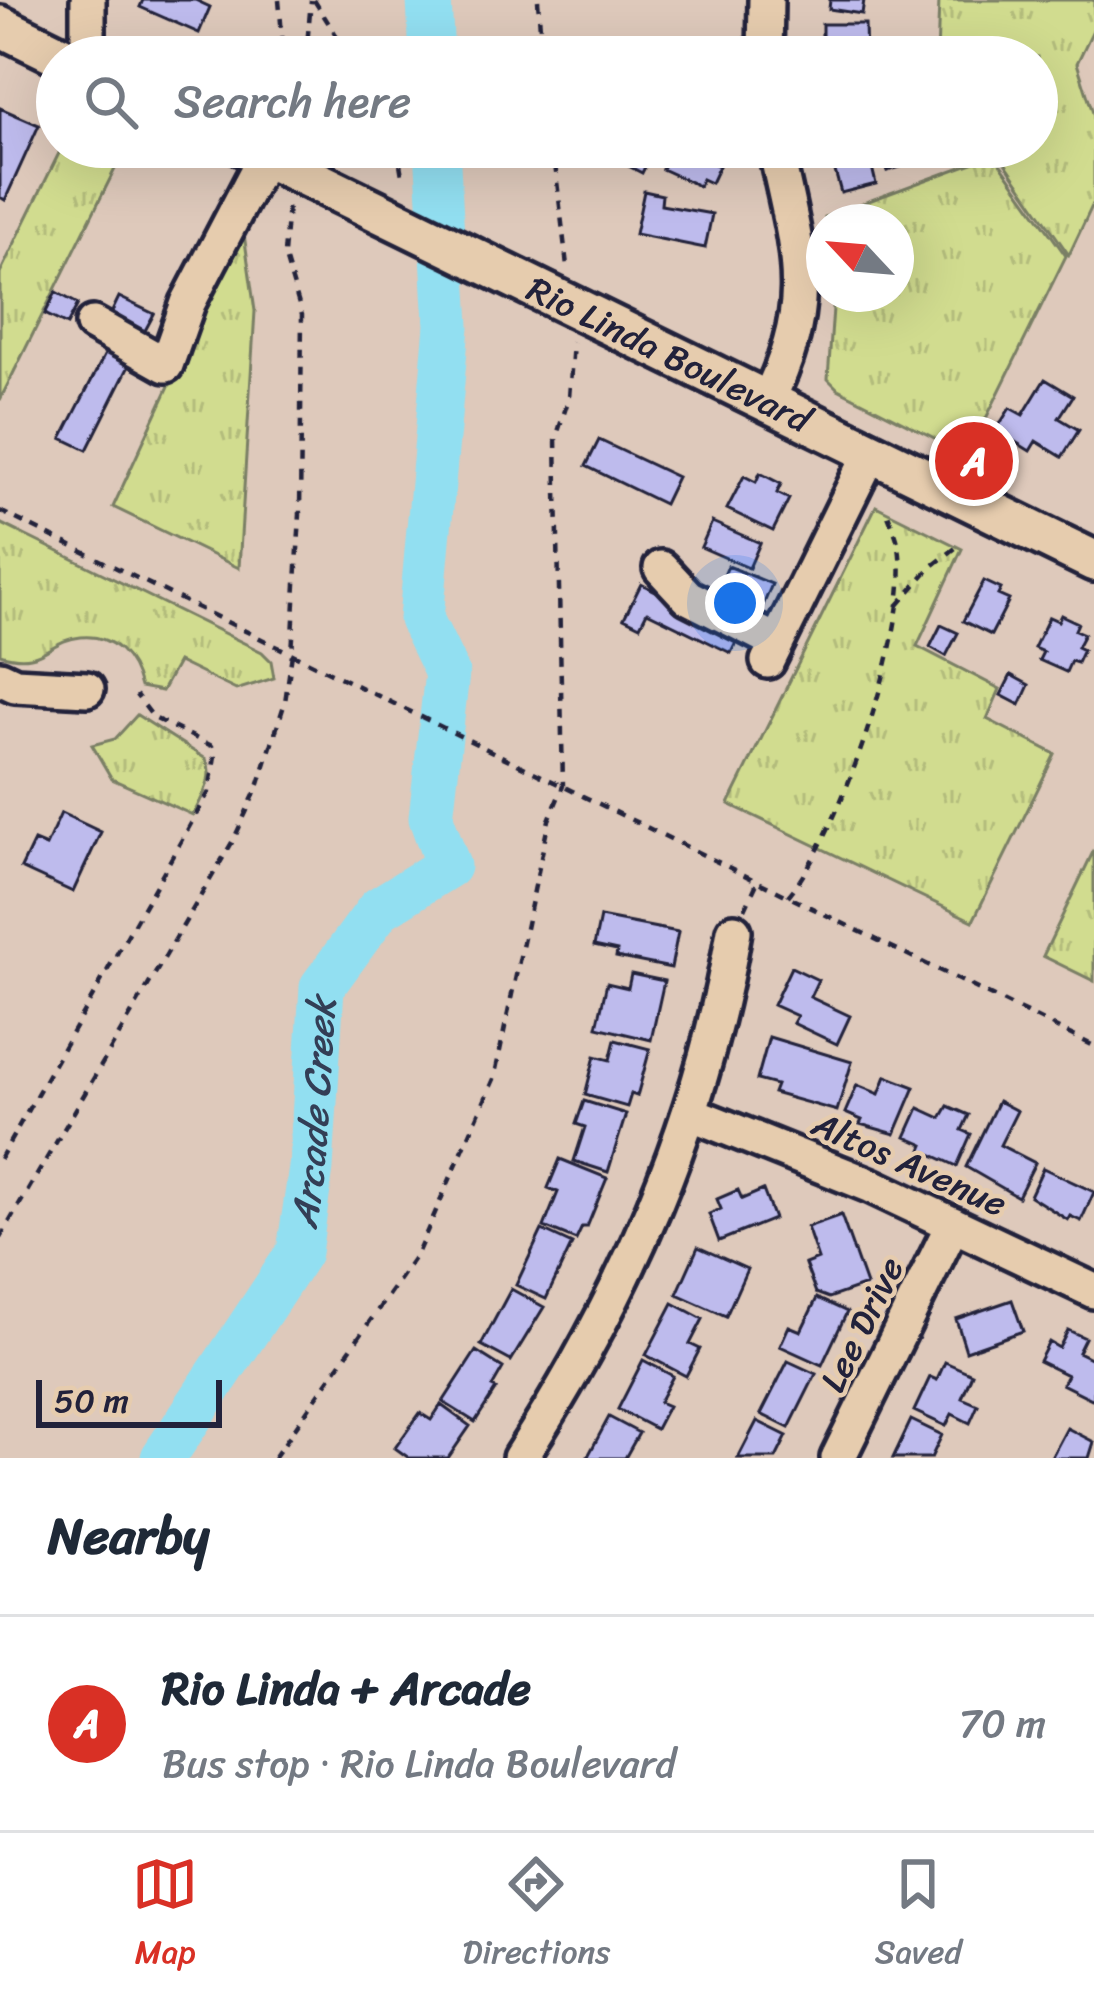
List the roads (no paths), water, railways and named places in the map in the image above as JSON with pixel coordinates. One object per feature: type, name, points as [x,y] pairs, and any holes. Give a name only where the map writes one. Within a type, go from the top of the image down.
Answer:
[{"type":"main road","points":[[0,26],[36,44]]},
{"type":"main road","name":"Rio Linda Boulevard","points":[[290,168],[1094,561]]},
{"type":"street","points":[[88,0],[88,36]]},
{"type":"street","points":[[765,36],[766,0]]},
{"type":"street","points":[[93,324],[166,365],[188,303],[262,168]]},
{"type":"street","points":[[766,401],[796,329],[801,281],[779,168]]},
{"type":"street","points":[[661,568],[688,597],[772,652],[871,452]]},
{"type":"street","points":[[0,678],[15,686],[87,689]]},
{"type":"street","points":[[520,1458],[613,1303],[650,1221],[690,1113],[734,931]]},
{"type":"street","name":"Altos Avenue","points":[[690,1113],[872,1186],[1094,1292]]},
{"type":"street","name":"Lee Drive","points":[[838,1458],[953,1224]]},
{"type":"waterway","name":"Arcade Creek","points":[[429,0],[431,36]]},
{"type":"waterway","name":"Arcade Creek","points":[[163,1458],[299,1252],[311,1168],[322,987],[379,909],[448,866],[431,818],[447,673],[421,619],[447,326],[438,168]]},
{"type":"place","name":"Rio Linda + Arcade","points":[[974,461]]}]
